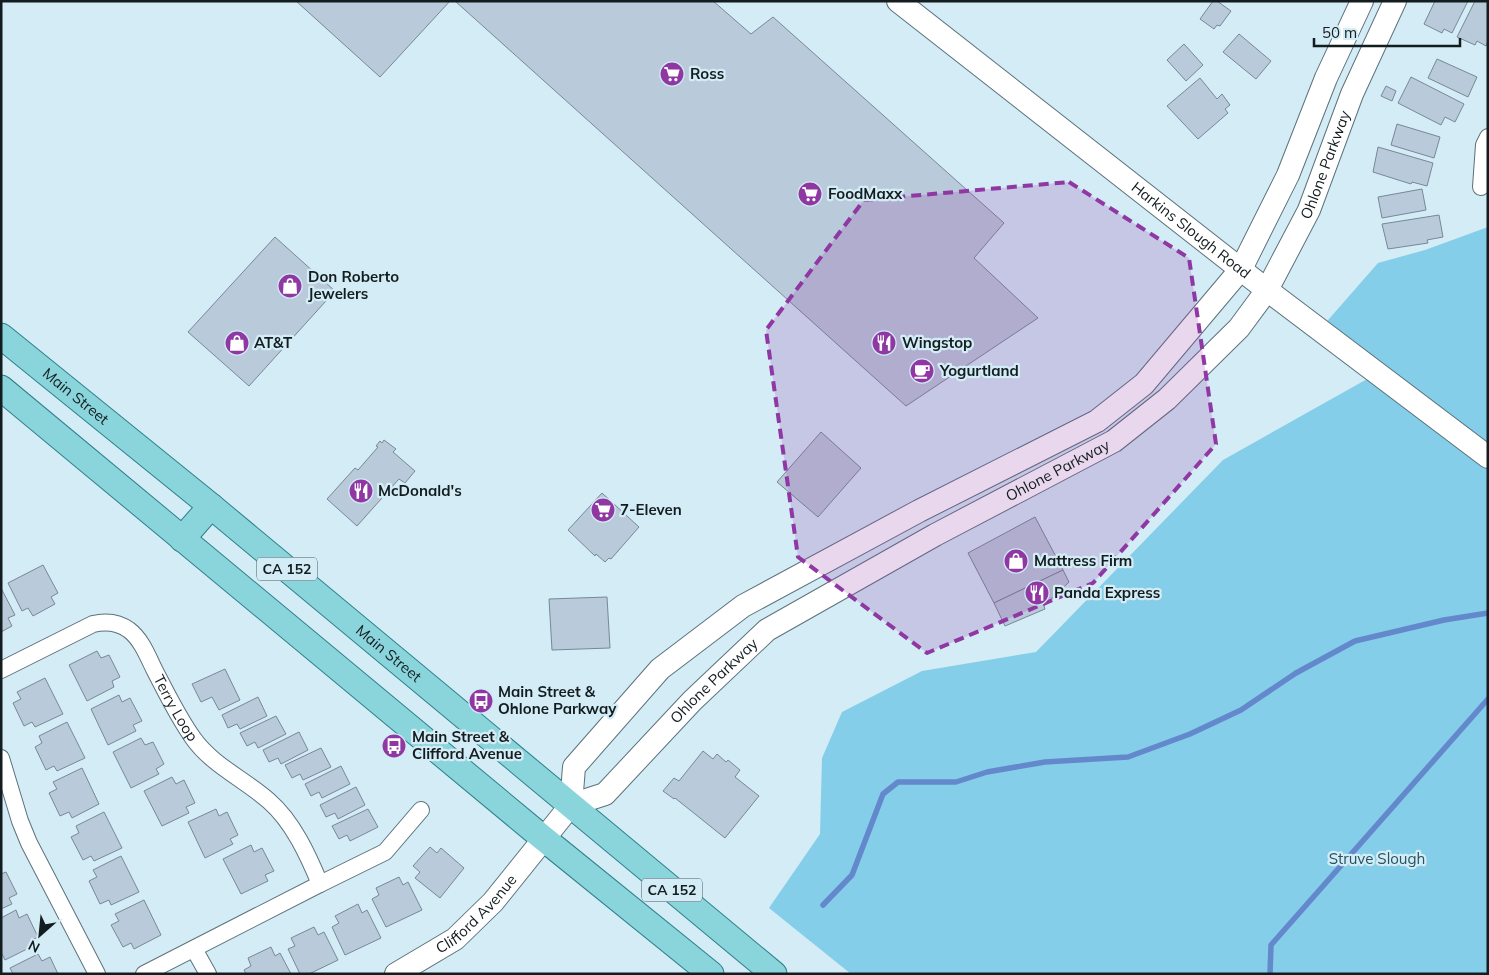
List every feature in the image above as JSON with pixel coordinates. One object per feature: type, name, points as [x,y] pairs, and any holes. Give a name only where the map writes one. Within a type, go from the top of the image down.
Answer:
[{"type":"main road","name":"Harkins Slough Road","points":[[898,1],[1267,290],[1488,457]]},
{"type":"main road","name":"Ohlone Parkway","points":[[1362,1],[1326,78],[1288,175],[1240,269],[1144,384],[1097,421],[919,511],[743,606],[660,670],[574,767],[571,804],[605,794],[692,701],[767,630],[934,535],[1114,441],[1168,399],[1239,328],[1267,290],[1310,210],[1352,94],[1395,1]]},
{"type":"main road","name":"Main Street","points":[[1,336],[211,506],[466,720],[571,804],[774,974]]},
{"type":"main road","name":"CA 152","points":[[1,388],[543,838],[712,974]]},
{"type":"main road","points":[[182,539],[211,506]]},
{"type":"main road","points":[[543,838],[571,804]]},
{"type":"main road","name":"Clifford Avenue","points":[[396,974],[455,939],[493,902],[543,838]]},
{"type":"street","points":[[1481,187],[1484,144],[1488,138]]},
{"type":"street","name":"Terry Loop","points":[[1,670],[93,624],[105,622],[129,629],[139,639],[174,708],[195,740],[208,755],[268,800],[284,816],[312,865],[320,884]]},
{"type":"street","points":[[1,758],[20,821],[29,843],[97,974]]},
{"type":"street","points":[[144,974],[385,852],[422,810]]},
{"type":"street","points":[[194,949],[208,974]]},
{"type":"highlighted area","points":[[1069,182],[1189,258],[1216,444],[1093,583],[927,653],[798,557],[766,330],[864,200]]},
{"type":"green space","name":"Struve Slough","points":[[1488,227],[1488,974],[851,974],[769,908],[820,834],[822,758],[842,712],[922,671],[1036,652],[1223,460],[1385,369],[1322,327],[1378,263],[1425,250]]},
{"type":"building","points":[[296,1],[450,1],[380,77]]},
{"type":"building","points":[[455,1],[713,1],[751,34],[773,17],[1004,223],[974,258],[1038,318],[906,406]]},
{"type":"building","points":[[1213,1],[1217,1],[1231,11],[1220,26],[1217,25],[1214,29],[1200,19]]},
{"type":"building","points":[[1435,1],[1468,1],[1452,33],[1444,29],[1442,33],[1424,24]]},
{"type":"building","points":[[1475,1],[1488,1],[1488,41],[1486,46],[1477,41],[1475,45],[1457,37]]},
{"type":"building","points":[[1239,34],[1271,61],[1256,79],[1223,52]]},
{"type":"building","points":[[1184,44],[1203,65],[1186,81],[1167,60]]},
{"type":"building","points":[[1437,59],[1477,77],[1468,97],[1428,78]]},
{"type":"building","points":[[1411,77],[1464,104],[1455,122],[1445,117],[1441,125],[1398,103]]},
{"type":"building","points":[[1200,78],[1217,99],[1222,94],[1230,105],[1225,109],[1228,113],[1198,139],[1167,106]]},
{"type":"building","points":[[1386,86],[1396,91],[1392,101],[1381,96]]},
{"type":"building","points":[[1397,124],[1440,137],[1434,158],[1391,145]]},
{"type":"building","points":[[1378,147],[1433,163],[1427,186],[1412,182],[1411,184],[1373,172]]},
{"type":"building","points":[[1422,189],[1426,210],[1382,218],[1378,197]]},
{"type":"building","points":[[1439,215],[1443,237],[1427,240],[1428,243],[1388,249],[1382,224]]},
{"type":"building","points":[[275,237],[335,291],[249,386],[188,332]]},
{"type":"building","points":[[821,432],[861,468],[818,517],[777,482]]},
{"type":"building","name":"McDonald's","points":[[384,440],[396,449],[393,452],[415,471],[405,483],[399,479],[357,526],[327,499],[355,468],[358,470],[378,447],[376,446],[380,441],[382,443]]},
{"type":"building","name":"7-Eleven","points":[[602,493],[639,527],[611,559],[609,558],[605,562],[596,554],[595,556],[568,530]]},
{"type":"building","name":"Mattress Firm","points":[[1035,517],[1063,570],[994,603],[968,553]]},
{"type":"building","points":[[43,565],[58,593],[51,597],[55,604],[33,616],[28,608],[22,611],[8,583]]},
{"type":"building","name":"Panda Express","points":[[1063,570],[1069,582],[1044,606],[1045,609],[1005,626],[994,603]]},
{"type":"building","points":[[1,588],[15,615],[8,618],[12,626],[1,632]]},
{"type":"building","points":[[607,597],[610,648],[552,650],[549,599]]},
{"type":"building","points":[[97,651],[101,658],[109,655],[120,677],[112,681],[114,687],[87,701],[69,665]]},
{"type":"building","points":[[225,669],[240,700],[219,710],[212,697],[201,702],[192,684]]},
{"type":"building","points":[[45,678],[63,714],[35,727],[32,722],[24,726],[13,703],[21,699],[17,692]]},
{"type":"building","points":[[119,695],[122,702],[130,698],[142,721],[133,725],[136,731],[108,745],[91,709]]},
{"type":"building","points":[[258,697],[267,716],[240,729],[237,724],[228,728],[222,715]]},
{"type":"building","points":[[276,716],[286,734],[258,748],[255,742],[247,746],[240,733]]},
{"type":"building","points":[[67,722],[85,758],[57,771],[54,766],[46,770],[35,747],[42,743],[39,736]]},
{"type":"building","points":[[299,732],[308,750],[281,764],[278,758],[269,762],[263,750]]},
{"type":"building","points":[[141,738],[145,745],[153,742],[164,764],[156,769],[159,774],[131,788],[113,752]]},
{"type":"building","points":[[321,748],[331,767],[303,780],[300,774],[292,778],[285,765]]},
{"type":"building","points":[[703,751],[713,759],[717,754],[726,762],[728,760],[740,770],[735,777],[759,796],[725,838],[675,798],[663,791],[674,778],[679,781]]},
{"type":"building","points":[[341,766],[350,784],[322,798],[319,792],[311,796],[305,784]]},
{"type":"building","points":[[82,768],[99,804],[72,818],[69,812],[60,816],[49,793],[57,789],[53,782]]},
{"type":"building","points":[[172,777],[176,784],[184,780],[195,803],[186,807],[189,813],[162,826],[144,791]]},
{"type":"building","points":[[356,787],[365,805],[338,819],[335,813],[326,817],[320,805]]},
{"type":"building","points":[[216,809],[219,816],[227,812],[238,835],[230,839],[233,844],[205,858],[188,822]]},
{"type":"building","points":[[368,809],[378,827],[350,841],[347,835],[339,839],[332,826]]},
{"type":"building","points":[[104,812],[122,848],[94,861],[91,856],[83,860],[71,837],[79,833],[76,826]]},
{"type":"building","points":[[251,845],[254,852],[262,848],[274,871],[265,875],[268,881],[241,894],[223,859]]},
{"type":"building","points":[[430,847],[437,853],[441,848],[464,868],[440,898],[415,878],[420,872],[413,866]]},
{"type":"building","points":[[121,856],[139,892],[111,905],[109,900],[100,904],[89,881],[97,877],[93,870]]},
{"type":"building","points":[[6,872],[17,894],[9,898],[12,904],[1,909],[1,874]]},
{"type":"building","points":[[399,877],[403,885],[408,882],[422,910],[386,927],[372,899],[379,895],[376,888]]},
{"type":"building","points":[[144,900],[161,935],[134,949],[131,943],[123,947],[111,925],[119,921],[115,914]]},
{"type":"building","points":[[358,904],[362,913],[367,910],[381,938],[345,955],[332,927],[339,923],[335,916]]},
{"type":"building","points":[[16,910],[19,918],[27,914],[38,937],[30,941],[33,946],[5,960],[1,952],[1,918]]},
{"type":"building","points":[[314,927],[318,935],[324,932],[338,960],[309,974],[300,974],[288,949],[295,946],[291,938]]},
{"type":"building","points":[[271,947],[275,956],[280,953],[291,974],[246,974],[244,970],[251,966],[248,958]]},
{"type":"building","points":[[38,954],[42,961],[50,957],[58,974],[13,974],[10,968]]},
{"type":"waterway","name":"Struve Slough","points":[[823,905],[852,875],[883,794],[898,782],[956,782],[987,772],[1045,762],[1128,757],[1190,734],[1241,710],[1296,673],[1355,641],[1444,620],[1488,613]]},
{"type":"waterway","points":[[1270,974],[1271,945],[1488,699]]},
{"type":"place","name":"Ross","points":[[672,74]]},
{"type":"place","name":"FoodMaxx","points":[[810,194]]},
{"type":"place","name":"Don Roberto Jewelers","points":[[290,286]]},
{"type":"place","name":"AT&T","points":[[237,343]]},
{"type":"place","name":"Wingstop","points":[[884,343]]},
{"type":"place","name":"Yogurtland","points":[[922,371]]},
{"type":"place","name":"McDonald's","points":[[361,491]]},
{"type":"place","name":"7-Eleven","points":[[603,510]]},
{"type":"place","name":"Mattress Firm","points":[[1016,561]]},
{"type":"place","name":"Panda Express","points":[[1037,593]]},
{"type":"place","name":"Main Street & Ohlone Parkway","points":[[481,701]]},
{"type":"place","name":"Main Street & Clifford Avenue","points":[[394,746]]}]
